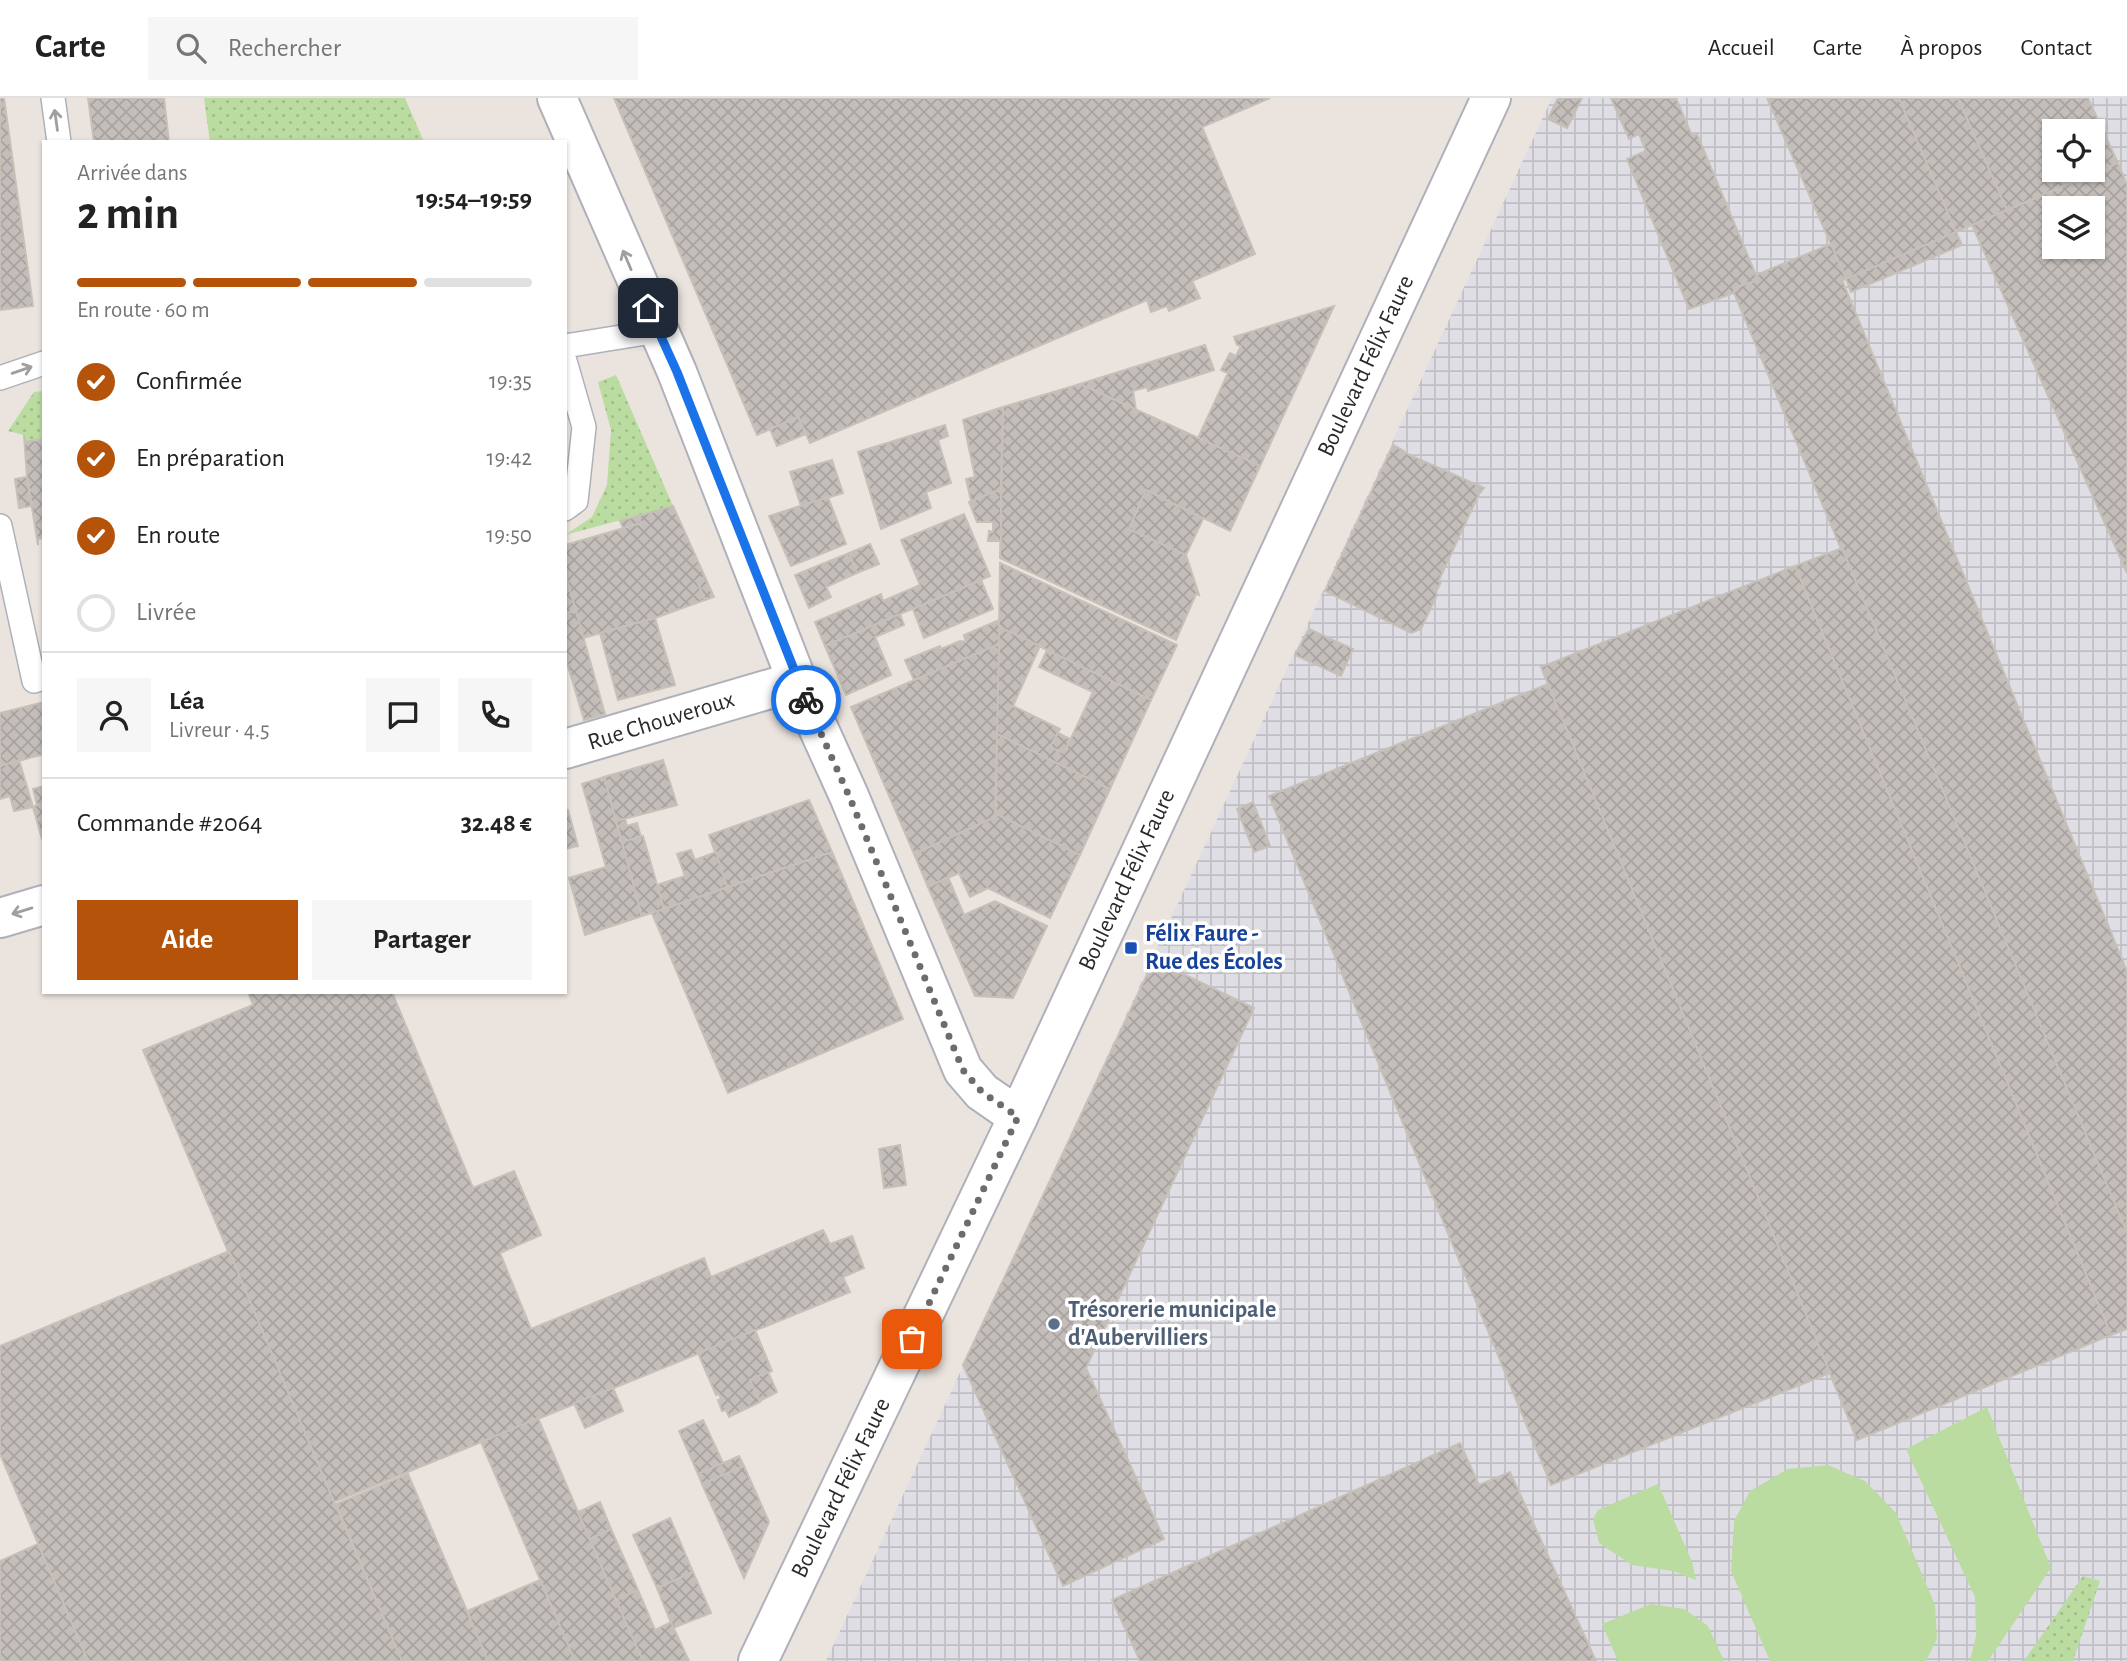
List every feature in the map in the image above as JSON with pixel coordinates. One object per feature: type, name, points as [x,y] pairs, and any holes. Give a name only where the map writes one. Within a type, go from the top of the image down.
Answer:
[{"type":"main road","points":[[557,98],[677,372],[797,681],[849,796],[963,1070],[982,1092],[1018,1117]]},
{"type":"main road","name":"Boulevard Félix Faure","points":[[758,1661],[1018,1117],[1491,98]]},
{"type":"main road","name":"Rue Chouveroux","points":[[567,749],[797,681]]},
{"type":"main road","points":[[0,918],[42,906]]},
{"type":"lane","points":[[53,98],[59,140]]},
{"type":"lane","points":[[567,346],[658,331]]},
{"type":"lane","points":[[0,378],[42,364]]},
{"type":"lane","points":[[567,368],[584,427],[576,501],[567,508]]},
{"type":"lane","points":[[0,526],[34,681],[42,679]]},
{"type":"shaded area","points":[[1552,98],[2127,98],[2127,1661],[826,1661]]},
{"type":"green space","points":[[204,98],[405,98],[423,140],[210,140]]},
{"type":"green space","points":[[616,375],[673,506],[567,534],[592,517],[607,485],[611,430],[598,382]]},
{"type":"green space","points":[[42,391],[42,439],[25,442],[24,435],[8,431],[34,392]]},
{"type":"green space","points":[[1987,1407],[2051,1568],[1988,1661],[1970,1661],[1976,1636],[1975,1597],[1906,1449]]},
{"type":"green space","points":[[1828,1465],[1865,1481],[1896,1513],[1935,1605],[1937,1639],[1926,1661],[1770,1661],[1731,1571],[1734,1521],[1750,1491],[1788,1469]]},
{"type":"green space","points":[[1658,1484],[1692,1562],[1696,1580],[1673,1571],[1632,1565],[1599,1543],[1593,1519],[1598,1510]]},
{"type":"green space","points":[[2083,1576],[2100,1581],[2073,1661],[2024,1661]]},
{"type":"green space","points":[[1651,1604],[1684,1609],[1708,1626],[1724,1661],[1618,1661],[1602,1624]]},
{"type":"building","points":[[0,98],[4,98],[33,306],[0,310]]},
{"type":"building","points":[[88,98],[164,98],[169,140],[94,140]]},
{"type":"building","points":[[614,98],[1270,98],[1202,127],[1255,254],[1192,281],[1200,298],[1169,311],[1167,306],[1151,312],[1147,300],[810,443],[798,417],[757,435]]},
{"type":"building","points":[[1558,98],[1582,98],[1567,128],[1548,119]]},
{"type":"building","points":[[1611,98],[1676,98],[1692,136],[1697,134],[1758,280],[1734,288],[1734,293],[1689,309],[1627,159],[1646,151],[1639,134],[1629,139]]},
{"type":"building","points":[[1767,98],[1899,98],[1956,232],[1846,279]]},
{"type":"building","points":[[1899,98],[1958,98],[2007,210],[1956,232]]},
{"type":"building","points":[[1958,98],[2088,98],[2098,119],[2042,119],[2042,182],[2073,182],[2007,210]]},
{"type":"building","points":[[2105,135],[2118,163],[2105,169]]},
{"type":"building","points":[[2118,163],[2127,185],[2127,573],[1972,225],[2073,182],[2105,182],[2105,169]]},
{"type":"building","points":[[1956,232],[1962,245],[1851,292],[1846,279]]},
{"type":"building","points":[[1831,244],[1846,279],[1842,280],[2127,971],[2127,1233],[1734,293],[1734,288],[1758,280],[1756,275]]},
{"type":"building","points":[[1334,306],[1260,466],[1198,438],[1228,373],[1221,370],[1230,353],[1236,356],[1241,346],[1237,345],[1234,337]]},
{"type":"building","points":[[1205,345],[1214,370],[1148,391],[1147,387],[1133,391],[1136,410],[1080,384]]},
{"type":"building","points":[[1080,384],[1260,466],[1230,531],[1146,490],[1129,529],[1186,555],[1199,595],[1196,594],[1176,640],[1000,558],[1003,407]]},
{"type":"building","points":[[1003,407],[1001,489],[971,501],[966,479],[975,477],[963,420]]},
{"type":"building","points":[[798,417],[806,434],[777,446],[770,429]]},
{"type":"building","points":[[945,425],[948,436],[938,440],[951,483],[926,492],[931,508],[881,529],[858,452]]},
{"type":"building","points":[[24,435],[25,442],[42,439],[42,538],[38,539],[38,545],[27,477]]},
{"type":"building","points":[[1393,445],[1484,488],[1439,580],[1441,582],[1437,595],[1421,629],[1411,633],[1325,591]]},
{"type":"building","points":[[832,460],[843,493],[801,506],[790,472]]},
{"type":"building","points":[[27,477],[31,506],[19,508],[15,479]]},
{"type":"building","points":[[1001,489],[1001,541],[988,541],[989,531],[993,532],[993,522],[977,522],[969,502]]},
{"type":"building","points":[[1146,490],[1203,519],[1186,555],[1129,529]]},
{"type":"building","points":[[828,497],[846,544],[791,566],[769,516]]},
{"type":"building","points":[[673,506],[705,577],[697,580],[705,600],[655,618],[583,638],[567,580],[567,544],[641,523],[638,516]]},
{"type":"building","points":[[964,514],[990,576],[825,646],[815,622],[881,594],[883,601],[920,585],[901,540]]},
{"type":"building","points":[[638,516],[641,523],[623,528],[620,521]]},
{"type":"building","points":[[870,544],[879,564],[857,573],[849,553]]},
{"type":"building","points":[[1842,548],[2127,1233],[2127,1329],[2111,1335],[1795,566]]},
{"type":"building","points":[[849,553],[857,573],[826,587],[831,597],[809,608],[795,575]]},
{"type":"building","points":[[1000,563],[1177,645],[1151,700],[999,627]]},
{"type":"building","points":[[1795,566],[2111,1335],[1857,1440],[1541,667]]},
{"type":"building","points":[[705,577],[714,597],[705,600],[697,580]]},
{"type":"building","points":[[567,580],[576,611],[567,613]]},
{"type":"building","points":[[981,580],[993,609],[924,638],[913,609]]},
{"type":"building","points":[[576,611],[605,714],[584,720],[567,663],[567,613]]},
{"type":"building","points":[[900,614],[904,625],[875,637],[891,675],[846,695],[825,646]]},
{"type":"building","points":[[655,618],[675,685],[618,700],[600,633]]},
{"type":"building","points":[[999,620],[999,644],[914,680],[905,660],[940,646],[941,649],[960,641],[966,642],[964,635]]},
{"type":"building","points":[[999,627],[1040,646],[1013,706],[1060,729],[1050,747],[1064,753],[1093,692],[1039,667],[1047,650],[1151,700],[1110,789],[997,734]]},
{"type":"building","points":[[1309,629],[1353,649],[1341,676],[1295,655]]},
{"type":"building","points":[[999,644],[995,817],[914,854],[851,707]]},
{"type":"building","points":[[1548,684],[1830,1373],[1551,1485],[1269,796]]},
{"type":"building","points":[[42,702],[42,755],[0,766],[0,713]]},
{"type":"building","points":[[1058,733],[1070,739],[1064,753],[1050,747]]},
{"type":"building","points":[[997,734],[1110,789],[1080,855],[996,814]]},
{"type":"building","points":[[19,760],[33,807],[14,811],[10,796],[0,799],[0,766]]},
{"type":"building","points":[[663,760],[677,805],[616,821],[604,777]]},
{"type":"building","points":[[604,777],[642,916],[585,935],[569,878],[606,867],[582,784]]},
{"type":"building","points":[[42,787],[42,839],[33,807],[37,805],[33,789]]},
{"type":"building","points":[[809,800],[832,852],[727,887],[709,835]]},
{"type":"building","points":[[1253,802],[1270,846],[1254,852],[1237,809]]},
{"type":"building","points":[[567,810],[578,846],[567,849]]},
{"type":"building","points":[[996,814],[1080,855],[1050,918],[988,888],[970,897],[959,873],[928,887],[914,854],[995,817]]},
{"type":"building","points":[[625,819],[627,826],[637,823],[641,837],[622,842],[616,821]]},
{"type":"building","points":[[643,836],[664,909],[642,916],[622,842]]},
{"type":"building","points":[[691,850],[695,860],[716,852],[727,887],[664,909],[657,885],[685,876],[677,854]]},
{"type":"building","points":[[832,852],[903,1019],[728,1093],[652,913]]},
{"type":"building","points":[[948,877],[964,915],[995,901],[1047,926],[1013,998],[975,996],[928,887]]},
{"type":"building","points":[[1154,960],[1254,1008],[1086,1368],[1164,1539],[1063,1586],[963,1365]]},
{"type":"building","points":[[249,994],[393,994],[473,1188],[514,1171],[541,1235],[500,1253],[531,1329],[704,1258],[711,1277],[823,1230],[830,1244],[852,1236],[864,1268],[843,1277],[850,1292],[334,1502],[143,1050],[253,1005]]},
{"type":"building","points":[[900,1145],[906,1185],[884,1188],[879,1149]]},
{"type":"building","points":[[229,1251],[402,1661],[88,1661],[0,1454],[0,1346]]},
{"type":"building","points":[[755,1330],[772,1371],[750,1380],[760,1402],[729,1417],[726,1410],[722,1411],[719,1394],[716,1395],[698,1353]]},
{"type":"building","points":[[768,1372],[777,1392],[760,1401],[750,1380]]},
{"type":"building","points":[[613,1388],[623,1411],[585,1428],[574,1403]]},
{"type":"building","points":[[538,1418],[643,1661],[575,1661],[481,1442]]},
{"type":"building","points":[[703,1420],[723,1463],[698,1474],[679,1431]]},
{"type":"building","points":[[1460,1443],[1479,1485],[1510,1472],[1596,1661],[1140,1661],[1112,1600]]},
{"type":"building","points":[[739,1456],[744,1466],[702,1484],[698,1474]]},
{"type":"building","points":[[744,1466],[769,1522],[744,1578],[702,1484]]},
{"type":"building","points":[[408,1474],[488,1661],[402,1661],[336,1504]]},
{"type":"building","points":[[600,1502],[611,1529],[590,1539],[578,1512]]},
{"type":"building","points":[[670,1518],[693,1572],[657,1588],[633,1535]]},
{"type":"building","points":[[611,1529],[638,1590],[616,1600],[590,1539]]},
{"type":"building","points":[[38,1544],[88,1661],[0,1661],[0,1561]]},
{"type":"building","points":[[693,1572],[711,1613],[673,1628],[657,1588]]},
{"type":"building","points":[[540,1580],[575,1661],[488,1661],[467,1611]]},
{"type":"building","points":[[638,1590],[655,1630],[671,1622],[689,1661],[643,1661],[616,1600]]},
{"type":"way so far","points":[[806,700],[963,1070],[982,1092],[1018,1117],[912,1339]]},
{"type":"place","name":"Félix Faure - Rue des Écoles","points":[[1131,948]]},
{"type":"place","name":"Trésorerie municipale d'Aubervilliers","points":[[1054,1324]]},
{"type":"route","points":[[648,308],[677,372],[806,700]]}]
